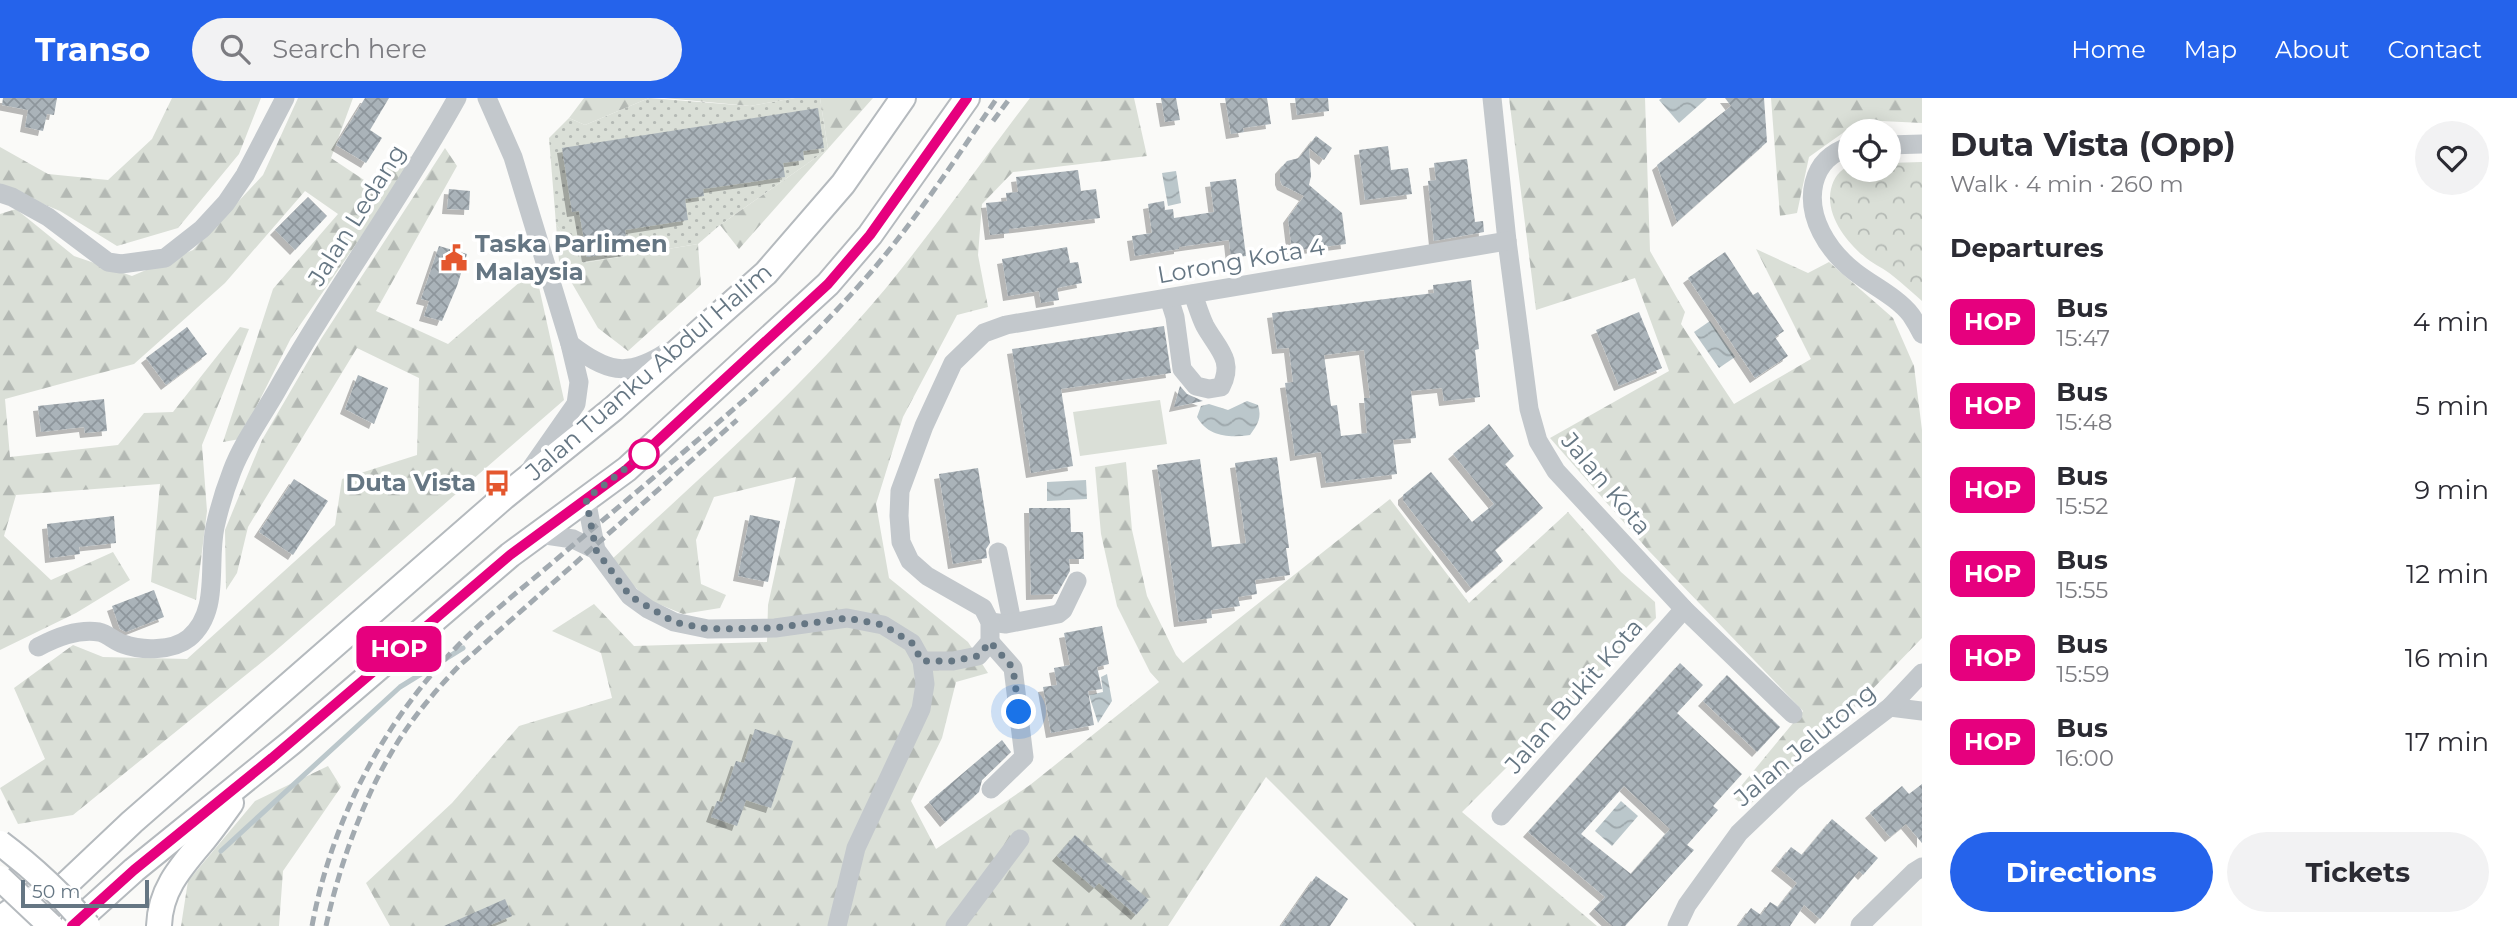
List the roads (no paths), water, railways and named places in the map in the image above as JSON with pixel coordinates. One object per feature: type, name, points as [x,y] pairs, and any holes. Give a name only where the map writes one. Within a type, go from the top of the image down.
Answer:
[{"type":"main road","name":"Jalan Tuanku Abdul Halim","points":[[22,926],[114,839],[508,494],[613,409],[766,273],[844,184],[903,98]]},
{"type":"main road","points":[[72,926],[134,870],[253,775],[510,555],[627,469],[828,284],[870,235],[967,98]]},
{"type":"main road","points":[[159,926],[159,910],[177,870],[253,775]]},
{"type":"main road","points":[[0,919],[114,839]]},
{"type":"main road","points":[[0,843],[52,887],[88,926]]},
{"type":"main road","points":[[0,878],[51,926]]},
{"type":"street","points":[[0,193],[48,217],[108,262],[121,264],[165,258],[202,229],[226,203],[245,175],[285,98]]},
{"type":"street","name":"Jalan Ledang","points":[[38,646],[59,636],[90,632],[103,633],[123,644],[145,648],[173,646],[187,640],[203,624],[210,603],[215,528],[232,470],[296,356],[401,194],[457,98]]},
{"type":"street","points":[[487,98],[513,157],[579,382],[576,404],[537,462],[508,494]]},
{"type":"street","name":"Jalan Kota","points":[[1493,98],[1507,241],[1529,409],[1538,441],[1556,471],[1684,609],[1793,714]]},
{"type":"street","points":[[1901,145],[1922,144]]},
{"type":"street","points":[[1838,152],[1829,156],[1816,173],[1811,194],[1813,213],[1822,233],[1854,271],[1880,288],[1910,314],[1922,334]]},
{"type":"street","name":"Lorong Kota 4","points":[[990,622],[983,608],[927,576],[910,561],[901,541],[899,516],[900,491],[924,426],[953,363],[984,334],[1006,326],[1507,241]]},
{"type":"street","points":[[1169,298],[1175,317],[1182,369],[1196,386],[1209,389],[1221,387],[1227,375],[1225,360],[1220,345],[1209,333],[1193,294]]},
{"type":"street","points":[[570,344],[595,363],[608,368],[624,368],[652,362],[709,324]]},
{"type":"street","points":[[1178,341],[1209,333]]},
{"type":"street","points":[[586,499],[596,550],[630,596],[674,622],[708,629],[775,628],[847,618],[883,625],[912,643],[922,661],[925,684],[921,709],[856,848],[837,926]]},
{"type":"street","points":[[538,534],[573,539],[596,550]]},
{"type":"street","points":[[998,552],[1012,622]]},
{"type":"street","points":[[922,661],[953,661],[978,656],[990,642],[990,622],[1012,622],[1061,613],[1077,581]]},
{"type":"street","name":"Jalan Bukit Kota","points":[[1501,816],[1684,609]]},
{"type":"street","points":[[990,642],[1013,668],[1024,757],[991,789]]},
{"type":"street","name":"Jalan Jelutong","points":[[1677,926],[1687,905],[1739,833],[1793,781],[1890,706],[1922,673]]},
{"type":"street","points":[[1890,706],[1922,711]]},
{"type":"street","points":[[955,926],[1020,839]]},
{"type":"street","points":[[1860,925],[1922,867]]},
{"type":"water","points":[[1707,98],[1679,123],[1659,100]]},
{"type":"water","points":[[1176,171],[1181,203],[1168,206],[1162,173]]},
{"type":"water","points":[[1710,321],[1735,357],[1719,368],[1694,332]]},
{"type":"water","points":[[1247,401],[1258,405],[1260,414],[1250,435],[1220,435],[1207,429],[1197,417],[1201,406],[1209,404],[1228,410]]},
{"type":"water","points":[[1086,480],[1087,499],[1047,501],[1047,482]]},
{"type":"water","points":[[1107,674],[1112,701],[1098,723],[1089,695],[1103,692],[1101,677]]},
{"type":"water","points":[[1621,801],[1638,816],[1612,846],[1595,831]]},
{"type":"waterway","points":[[221,851],[400,687],[463,648]]},
{"type":"railway","points":[[312,926],[322,884],[351,803],[370,764],[417,692],[487,618],[750,395],[797,351],[871,272],[936,187],[997,98]]},
{"type":"railway","points":[[993,121],[1010,98]]},
{"type":"railway","points":[[326,926],[344,861],[369,795],[397,743],[421,709],[459,666],[737,420]]},
{"type":"place","name":"Taska Parlimen Malaysia","points":[[454,258]]},
{"type":"place","name":"Duta Vista","points":[[497,483]]}]
